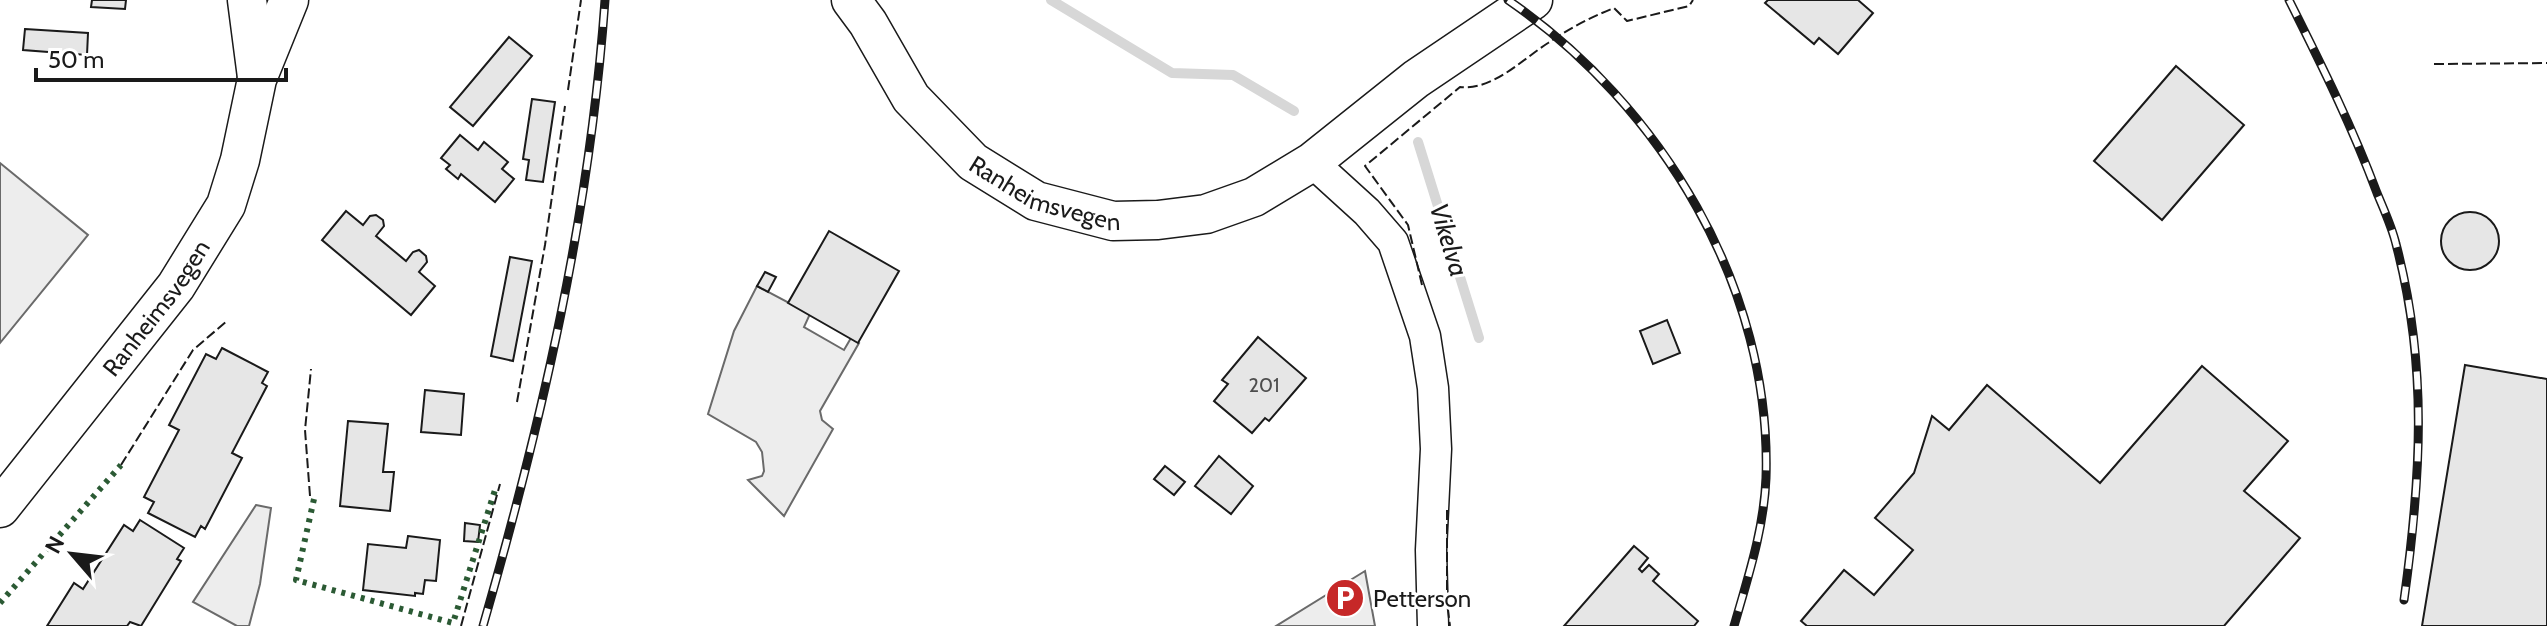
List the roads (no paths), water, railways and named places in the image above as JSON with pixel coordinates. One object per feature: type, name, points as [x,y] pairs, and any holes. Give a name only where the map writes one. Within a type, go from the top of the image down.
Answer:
[{"type":"street","name":"Ranheimsvegen","points":[[247,0],[257,79]]},
{"type":"street","name":"Ranheimsvegen","points":[[0,508],[176,286],[226,205],[240,160],[257,79],[289,0]]},
{"type":"street","name":"Ranheimsvegen","points":[[851,0],[868,23],[911,98],[973,162],[1036,201],[1113,221],[1206,214],[1254,197],[1318,157],[1416,79],[1533,0]]},
{"type":"street","name":"Ranheimsvegen","points":[[1416,79],[1495,0]]},
{"type":"street","points":[[1318,157],[1393,242],[1425,336],[1433,388],[1436,449],[1431,550],[1433,626]]},
{"type":"waterway","name":"Vikelva","points":[[1051,0],[1172,73],[1233,75],[1294,111]]},
{"type":"waterway","name":"Vikelva","points":[[1418,142],[1479,338]]},
{"type":"railway","points":[[483,626],[525,472],[560,316],[588,159],[605,0]]},
{"type":"railway","points":[[1508,0],[1564,43],[1614,93],[1659,148],[1697,208],[1728,271],[1750,338],[1763,407],[1766,478],[1759,534],[1734,626]]},
{"type":"railway","points":[[2289,0],[2336,95],[2367,168],[2392,231],[2406,289],[2417,378],[2418,422],[2414,510],[2404,600]]},
{"type":"place","name":"Petterson","points":[[1345,598]]}]
